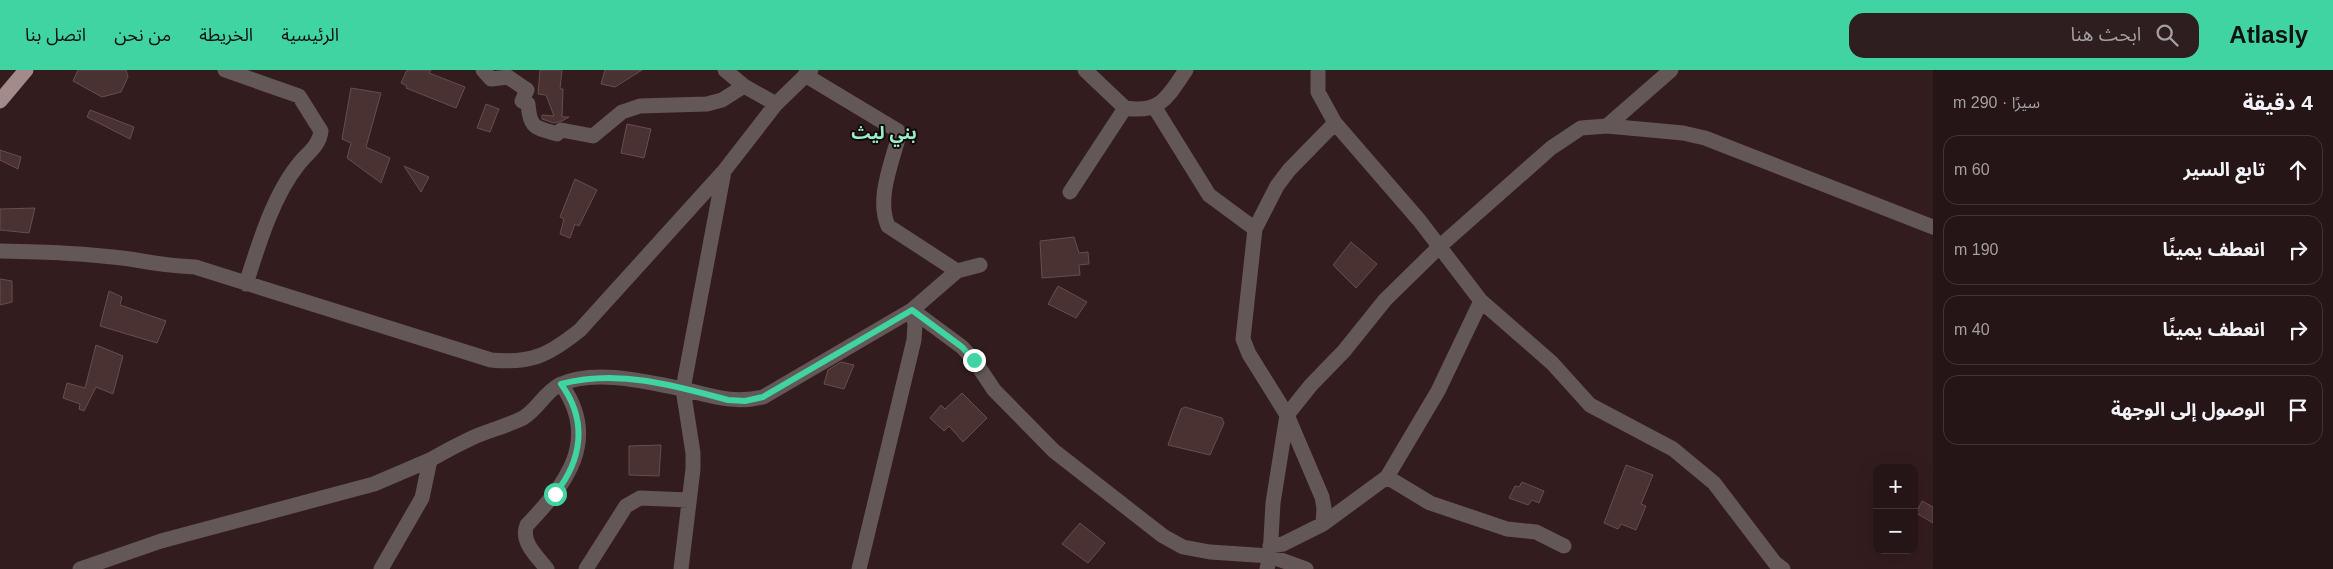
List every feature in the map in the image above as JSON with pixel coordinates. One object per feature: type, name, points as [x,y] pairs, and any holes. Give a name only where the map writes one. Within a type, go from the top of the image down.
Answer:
[{"type":"main road","points":[[0,101],[26,70]]},
{"type":"street","points":[[225,70],[299,96],[321,131],[315,148],[298,165],[281,195],[264,231],[246,284]]},
{"type":"street","points":[[483,70],[491,79],[508,77],[526,90],[522,101],[528,104],[529,115],[535,128],[557,134],[561,130],[589,137],[596,134],[616,116],[630,109],[640,106],[707,104],[722,100],[744,86]]},
{"type":"street","points":[[725,70],[744,86],[776,104]]},
{"type":"street","points":[[1085,70],[1125,108],[1145,110],[1155,108],[1166,100],[1186,70]]},
{"type":"street","points":[[1318,70],[1318,92],[1335,123],[1419,220],[1481,301],[1552,363],[1590,405],[1652,437],[1705,474],[1714,483],[1775,563],[1783,569]]},
{"type":"street","points":[[1607,126],[1671,70]]},
{"type":"street","points":[[0,251],[87,255],[163,266],[195,267],[491,360],[515,363],[532,359],[559,348],[580,330],[724,171],[776,104],[808,73],[898,131],[899,135],[884,196],[884,218],[888,226],[957,271]]},
{"type":"street","points":[[1070,192],[1125,108]]},
{"type":"street","points":[[1155,108],[1209,196],[1255,229]]},
{"type":"street","points":[[1323,524],[1324,508],[1322,496],[1287,415],[1249,354],[1243,339],[1255,229],[1277,186],[1289,170],[1335,123]]},
{"type":"street","points":[[1269,557],[1273,503],[1287,415],[1311,385],[1344,351],[1385,300],[1439,247],[1570,133],[1581,128],[1607,126],[1683,133],[1705,138],[1933,227]]},
{"type":"street","points":[[680,569],[693,453],[683,389],[724,171]]},
{"type":"street","points":[[80,569],[161,541],[374,484],[430,460],[474,437],[525,417],[534,410],[550,391],[561,384],[598,378],[623,377],[728,400],[745,401],[763,397],[912,310],[957,271],[980,265]]},
{"type":"street","points":[[1269,557],[1284,544],[1323,524],[1387,477],[1438,391],[1481,301]]},
{"type":"street","points":[[912,310],[962,347],[974,360],[994,390],[1054,451],[1163,536],[1183,547],[1210,552],[1269,557],[1306,569]]},
{"type":"street","points":[[858,569],[914,340],[915,324],[912,310]]},
{"type":"street","points":[[547,569],[526,541],[524,532],[527,525],[561,486],[578,453],[579,438],[574,410],[568,394],[561,384]]},
{"type":"street","points":[[381,569],[422,498],[430,460]]},
{"type":"street","points":[[1387,477],[1430,503],[1507,529],[1536,532],[1564,546]]},
{"type":"street","points":[[586,569],[626,506],[633,501],[640,498],[689,500]]},
{"type":"building","points":[[78,70],[126,70],[128,77],[121,92],[102,97],[73,81]]},
{"type":"building","points":[[407,70],[431,70],[429,73],[465,87],[456,108],[406,88],[407,86],[401,83]]},
{"type":"building","points":[[540,70],[562,70],[560,89],[563,89],[562,117],[569,117],[562,121],[554,123],[542,119],[542,115],[554,116],[546,95],[538,94]]},
{"type":"building","points":[[605,70],[642,70],[615,87],[601,84]]},
{"type":"building","points":[[351,88],[381,93],[366,147],[390,158],[381,183],[347,158],[351,143],[342,139]]},
{"type":"building","points":[[486,104],[499,109],[490,132],[477,128]]},
{"type":"building","points":[[90,110],[134,127],[130,139],[87,117]]},
{"type":"building","points":[[627,124],[651,129],[644,158],[621,153]]},
{"type":"building","points":[[0,150],[21,157],[18,169],[0,160]]},
{"type":"building","points":[[404,166],[429,177],[421,192]]},
{"type":"building","points":[[575,179],[597,190],[579,226],[575,224],[570,238],[560,234],[564,219],[560,217]]},
{"type":"building","points":[[35,208],[29,233],[0,230],[0,209]]},
{"type":"building","points":[[1074,237],[1079,253],[1088,252],[1089,264],[1079,265],[1080,275],[1042,278],[1040,241]]},
{"type":"building","points":[[1351,242],[1377,264],[1356,288],[1333,265]]},
{"type":"building","points":[[0,279],[12,281],[12,302],[0,305]]},
{"type":"building","points":[[1058,286],[1087,302],[1076,318],[1048,304]]},
{"type":"building","points":[[109,291],[122,297],[120,305],[166,321],[157,343],[100,326]]},
{"type":"building","points":[[96,345],[123,356],[113,394],[96,387],[84,411],[79,409],[80,404],[63,398],[67,383],[85,388]]},
{"type":"building","points":[[841,362],[854,365],[844,389],[824,384],[828,370]]},
{"type":"building","points":[[962,393],[987,418],[963,442],[949,426],[944,431],[930,418],[941,405],[945,409]]},
{"type":"building","points":[[1185,407],[1222,418],[1224,423],[1210,455],[1168,445],[1181,409]]},
{"type":"building","points":[[661,445],[659,476],[629,475],[629,446]]},
{"type":"building","points":[[1626,465],[1653,475],[1641,504],[1646,506],[1636,530],[1621,524],[1618,529],[1604,523]]},
{"type":"building","points":[[1522,482],[1544,491],[1539,503],[1532,500],[1528,505],[1509,498],[1515,486],[1519,487]]},
{"type":"building","points":[[1922,501],[1933,507],[1933,523],[1918,514],[1918,509]]},
{"type":"building","points":[[1080,523],[1105,543],[1088,563],[1062,544]]},
{"type":"district","name":"بني ليث","points":[[884,133]]},
{"type":"route","points":[[555,494],[573,466],[578,453],[579,438],[572,402],[561,384],[575,380],[623,377],[728,400],[745,401],[763,397],[912,310],[962,347],[974,360]]}]
